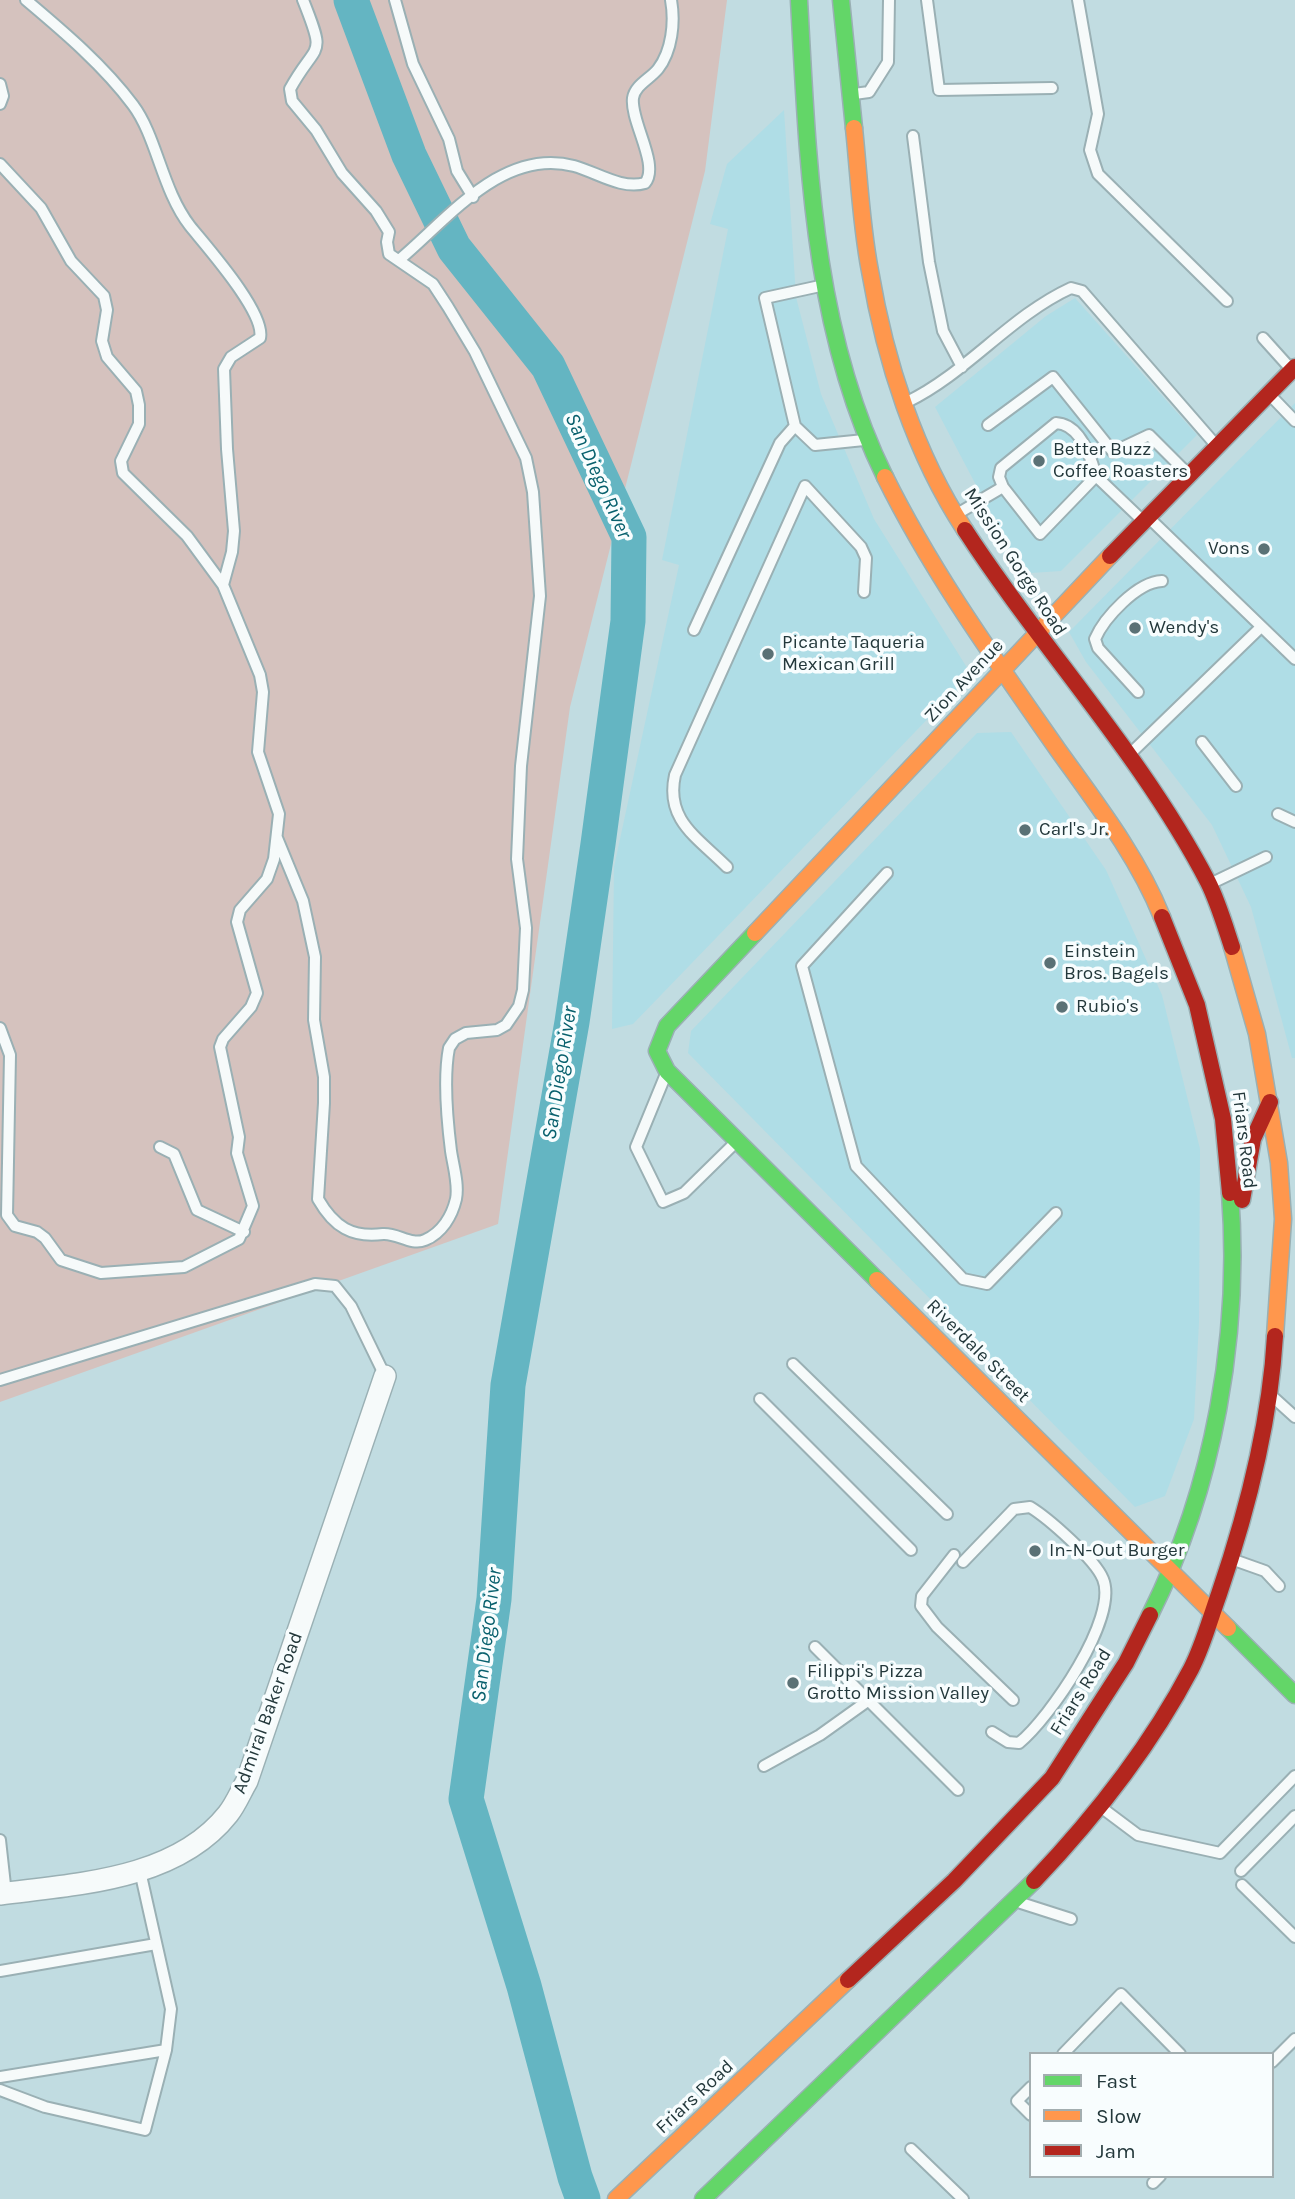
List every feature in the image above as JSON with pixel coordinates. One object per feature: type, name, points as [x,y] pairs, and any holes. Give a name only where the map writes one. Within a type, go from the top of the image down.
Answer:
[{"type":"main road","points":[[799,0],[806,126],[823,285],[838,351],[867,440],[913,533],[952,598],[1105,817],[1151,890],[1181,958],[1206,1038],[1233,1078]]},
{"type":"main road","name":"Mission Gorge Road","points":[[841,0],[869,268],[880,326],[905,404],[955,515],[1036,635],[1157,795],[1209,884],[1240,970],[1276,1105]]},
{"type":"main road","name":"Zion Avenue","points":[[667,1071],[657,1051],[667,1027],[1145,519],[1294,368]]},
{"type":"main road","name":"Friars Road","points":[[616,2199],[954,1881],[1052,1778],[1126,1663],[1171,1573],[1205,1476],[1226,1348],[1234,1244],[1223,1119],[1206,1038]]},
{"type":"main road","name":"Riverdale Street","points":[[667,1071],[1295,1695]]},
{"type":"main road","points":[[1234,1244],[1253,1139],[1287,1091]]},
{"type":"main road","points":[[1251,1093],[1276,1105]]},
{"type":"main road","name":"Friars Road","points":[[704,2199],[841,2071],[1015,1901],[1080,1833],[1191,1668],[1231,1559],[1262,1434],[1269,1393],[1280,1358],[1283,1219],[1276,1105]]},
{"type":"main road","points":[[1280,1358],[1295,1289]]},
{"type":"street","name":"Admiral Baker Road","points":[[3,1894],[43,1890],[140,1871],[192,1847],[228,1814],[247,1781],[385,1376]]},
{"type":"lane","points":[[26,0],[57,26],[132,103],[174,199],[188,223],[220,262],[259,324],[260,338],[231,357],[225,369],[227,449],[234,531],[223,585]]},
{"type":"lane","points":[[276,838],[303,901],[311,928],[315,957],[314,1020],[324,1077],[318,1199],[339,1227],[353,1234],[392,1233],[412,1242],[424,1241],[439,1231],[449,1219],[457,1196],[451,1146],[449,1048],[455,1039],[466,1033],[497,1030],[506,1025],[519,1006],[523,990],[526,928],[517,859],[521,829],[521,766],[540,596],[533,492],[526,457],[475,352],[449,307],[433,284],[389,254],[389,232],[376,211],[342,173],[316,130],[290,95],[290,89],[315,55],[318,45],[303,0]]},
{"type":"lane","points":[[395,0],[413,64],[449,139],[457,171],[470,200]]},
{"type":"lane","points":[[399,260],[489,182],[533,162],[561,162],[635,186],[645,183],[650,174],[633,100],[639,86],[658,69],[666,55],[672,25],[671,0]]},
{"type":"lane","points":[[850,94],[869,92],[888,62],[889,0]]},
{"type":"lane","points":[[927,0],[939,90],[1052,88]]},
{"type":"lane","points":[[1078,0],[1098,114],[1090,150],[1098,174],[1227,301]]},
{"type":"lane","points":[[0,83],[3,96],[0,104]]},
{"type":"lane","points":[[914,136],[929,262],[943,331],[962,367]]},
{"type":"lane","points":[[0,164],[41,208],[71,261],[104,296],[107,310],[102,341],[107,357],[136,391],[139,405],[139,424],[121,461],[123,473],[187,536],[223,585],[260,675],[263,714],[258,752],[279,814],[274,859],[267,879],[237,916],[257,993],[251,1007],[223,1039],[220,1047],[239,1137],[237,1153],[252,1197],[252,1213],[239,1239],[184,1267],[101,1273],[61,1260],[37,1232],[15,1226],[7,1215],[5,1191],[10,1055],[0,1028]]},
{"type":"lane","points":[[823,285],[765,298],[795,426],[815,445],[867,440]]},
{"type":"lane","points":[[905,404],[962,367],[1047,301],[1071,288],[1082,291],[1217,446]]},
{"type":"lane","points":[[1263,338],[1294,368]]},
{"type":"lane","points":[[988,425],[1053,377],[1112,452],[1149,435],[1189,475]]},
{"type":"lane","points":[[1269,394],[1295,421]]},
{"type":"lane","points":[[1096,476],[1040,534],[1003,487],[999,477],[1000,468],[1056,423],[1069,427],[1089,452],[1096,476],[1295,659]]},
{"type":"lane","points":[[694,630],[779,443],[795,426]]},
{"type":"lane","points":[[727,867],[676,816],[671,794],[675,775],[805,486],[861,548],[866,558],[864,592]]},
{"type":"lane","points":[[955,515],[1003,487]]},
{"type":"lane","points":[[1138,692],[1098,648],[1095,639],[1099,628],[1125,603],[1145,586],[1162,581]]},
{"type":"lane","points":[[1126,757],[1260,628]]},
{"type":"lane","points":[[1202,743],[1237,786]]},
{"type":"lane","points":[[1278,814],[1295,822]]},
{"type":"lane","points":[[1209,884],[1266,857]]},
{"type":"lane","points":[[887,873],[802,966],[856,1166],[963,1279],[987,1284],[1056,1213]]},
{"type":"lane","points":[[667,1071],[636,1147],[663,1202],[684,1194],[737,1141]]},
{"type":"lane","points":[[160,1146],[174,1154],[197,1210],[244,1232]]},
{"type":"lane","points":[[0,1380],[315,1283],[335,1286],[351,1306],[385,1376]]},
{"type":"lane","points":[[793,1364],[947,1514]]},
{"type":"lane","points":[[1269,1393],[1295,1417]]},
{"type":"lane","points":[[760,1399],[911,1550]]},
{"type":"lane","points":[[992,1732],[1008,1742],[1019,1743],[1032,1732],[1063,1689],[1099,1627],[1105,1594],[1103,1579],[1091,1562],[1030,1507],[1014,1509],[958,1558],[922,1596],[921,1606],[937,1627],[1013,1700]]},
{"type":"lane","points":[[1231,1559],[1265,1571],[1279,1586]]},
{"type":"lane","points":[[816,1647],[958,1790]]},
{"type":"lane","points":[[764,1766],[821,1735],[869,1700]]},
{"type":"lane","points":[[1100,1807],[1138,1835],[1220,1853],[1295,1776]]},
{"type":"lane","points":[[1241,1871],[1295,1816]]},
{"type":"lane","points":[[0,1840],[3,1894]]},
{"type":"lane","points":[[0,2090],[45,2107],[145,2130],[166,2050],[171,2009],[140,1871]]},
{"type":"lane","points":[[1242,1885],[1295,1937]]},
{"type":"lane","points":[[1015,1901],[1071,1919]]},
{"type":"lane","points":[[0,1971],[156,1944]]},
{"type":"lane","points":[[1065,2052],[1121,1994],[1178,2052]]},
{"type":"lane","points":[[1274,2060],[1295,2039]]},
{"type":"lane","points":[[0,2077],[166,2050]]},
{"type":"lane","points":[[1029,2089],[1017,2101],[1029,2113]]},
{"type":"lane","points":[[911,2150],[962,2199]]},
{"type":"shaded area","points":[[0,0],[727,0],[705,171],[570,707],[498,1224],[0,1402]]},
{"type":"shaded area","points":[[784,110],[796,297],[821,394],[874,519],[971,674],[633,1024],[612,1029],[614,867],[679,565],[662,560],[728,229],[710,224],[727,164]]},
{"type":"shaded area","points":[[1075,298],[1197,435],[1061,571],[1031,573],[1008,546],[935,407],[1046,316]]},
{"type":"shaded area","points":[[1295,403],[1295,1058],[1292,1058],[1251,907],[1212,825],[1086,662],[1069,632]]},
{"type":"shaded area","points":[[1011,732],[1106,870],[1162,995],[1200,1149],[1199,1322],[1194,1419],[1165,1496],[1135,1507],[688,1053],[691,1031],[977,733]]},
{"type":"waterway","name":"San Diego River","points":[[351,0],[409,155],[454,248],[548,366],[629,537],[628,621],[598,844],[572,1022],[508,1385],[494,1599],[466,1799],[524,1986],[583,2199]]},
{"type":"traffic: fast","points":[[799,0],[811,183],[828,303],[842,363],[861,421],[885,477]]},
{"type":"traffic: fast","points":[[841,0],[854,128]]},
{"type":"traffic: fast","points":[[755,933],[667,1026],[657,1051],[667,1071],[877,1280]]},
{"type":"traffic: fast","points":[[1150,1615],[1191,1515],[1218,1409],[1231,1301],[1230,1193]]},
{"type":"traffic: fast","points":[[1228,1628],[1295,1695]]},
{"type":"traffic: fast","points":[[703,2199],[1034,1881]]},
{"type":"traffic: slow","points":[[854,128],[864,236],[876,305],[893,372],[931,470],[965,530]]},
{"type":"traffic: slow","points":[[885,477],[966,616],[1129,852],[1162,917]]},
{"type":"traffic: slow","points":[[755,933],[1110,556]]},
{"type":"traffic: slow","points":[[1232,947],[1257,1034],[1279,1163],[1283,1219],[1275,1336]]},
{"type":"traffic: slow","points":[[877,1280],[1228,1628]]},
{"type":"traffic: slow","points":[[616,2199],[848,1980]]},
{"type":"traffic: jam","points":[[1110,556],[1295,367]]},
{"type":"traffic: jam","points":[[965,530],[1122,746],[1182,835],[1208,882],[1232,947]]},
{"type":"traffic: jam","points":[[1162,917],[1197,1005],[1223,1119],[1230,1193]]},
{"type":"traffic: jam","points":[[1242,1200],[1253,1139],[1270,1102]]},
{"type":"traffic: jam","points":[[1034,1881],[1120,1781],[1158,1726],[1195,1660],[1248,1500],[1268,1402],[1275,1336]]},
{"type":"traffic: jam","points":[[848,1980],[954,1881],[1052,1778],[1126,1663],[1150,1615]]},
{"type":"place","name":"Better Buzz Coffee Roasters","points":[[1039,461]]},
{"type":"place","name":"Vons","points":[[1264,549]]},
{"type":"place","name":"Wendy's","points":[[1135,628]]},
{"type":"place","name":"Picante Taqueria Mexican Grill","points":[[768,654]]},
{"type":"place","name":"Carl's Jr.","points":[[1025,830]]},
{"type":"place","name":"Einstein Bros. Bagels","points":[[1050,963]]},
{"type":"place","name":"Rubio's","points":[[1062,1007]]},
{"type":"place","name":"In-N-Out Burger","points":[[1035,1551]]},
{"type":"place","name":"Filippi's Pizza Grotto Mission Valley","points":[[793,1683]]}]
